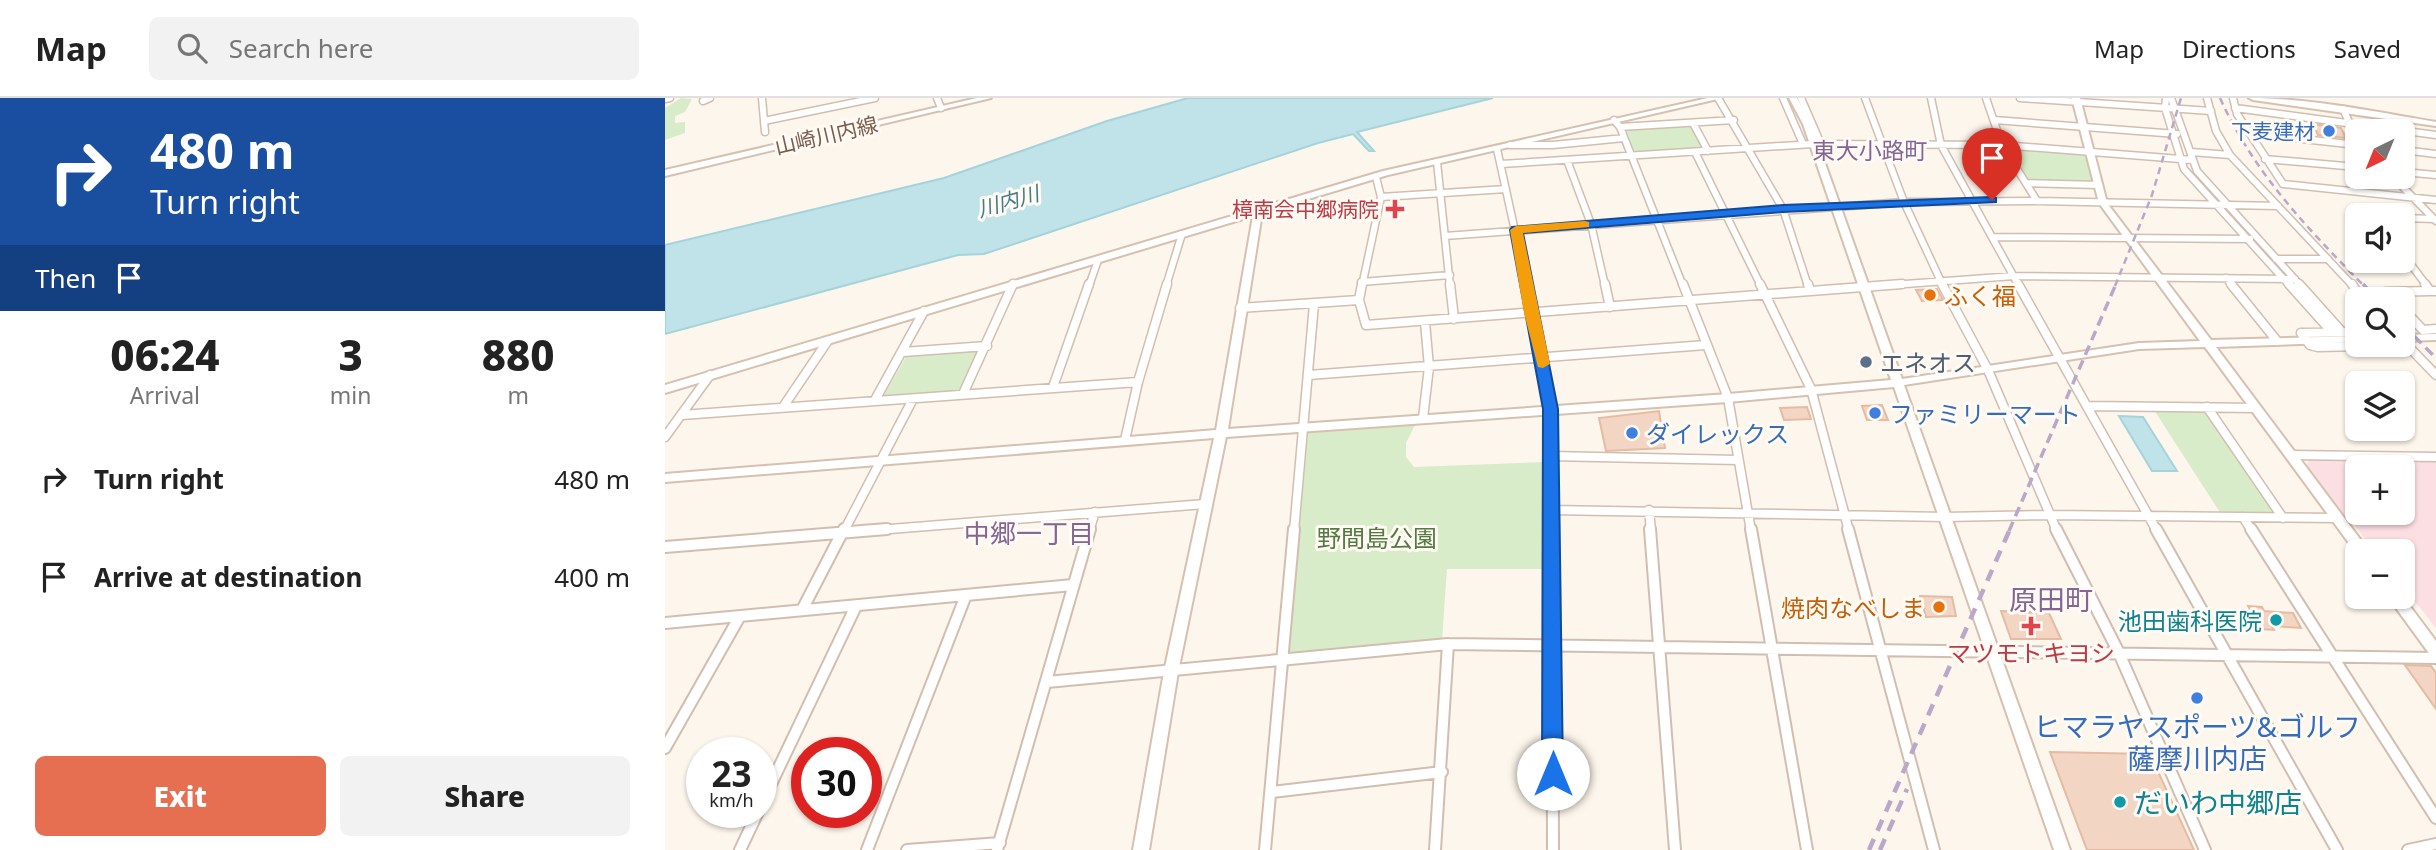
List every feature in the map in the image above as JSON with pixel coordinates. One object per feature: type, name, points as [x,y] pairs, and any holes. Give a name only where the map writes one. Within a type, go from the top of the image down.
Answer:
[{"type":"street","points":[[703,101],[710,98]]},
{"type":"street","points":[[762,98],[765,132]]},
{"type":"street","points":[[828,98],[829,107]]},
{"type":"street","points":[[764,121],[875,98]]},
{"type":"street","points":[[937,98],[941,108]]},
{"type":"street","name":"山崎川内線","points":[[665,173],[987,98]]},
{"type":"street","points":[[665,389],[1376,177],[1718,98],[1734,120],[1783,209],[1810,291]]},
{"type":"street","points":[[1783,98],[1812,144]]},
{"type":"street","points":[[1793,98],[1807,124],[1990,652],[2062,850]]},
{"type":"street","points":[[1801,98],[1811,116],[1812,144]]},
{"type":"street","points":[[1865,98],[1904,202],[1941,282],[1988,370],[2049,515],[2119,653],[2205,850]]},
{"type":"street","points":[[1931,98],[1941,145],[1970,200],[2337,850]]},
{"type":"street","points":[[1986,98],[2002,145],[2037,201]]},
{"type":"street","points":[[2020,98],[2211,111]]},
{"type":"street","points":[[2169,98],[2165,108],[2184,169],[2332,332]]},
{"type":"street","points":[[2169,98],[2197,171],[2342,332]]},
{"type":"street","points":[[2207,98],[2216,131],[2231,155],[2354,287]]},
{"type":"street","points":[[2233,98],[2235,108],[2249,134],[2283,184],[2436,200]]},
{"type":"street","points":[[2253,98],[2436,124]]},
{"type":"street","points":[[2076,100],[2102,203],[2131,238],[2353,539]]},
{"type":"street","points":[[2235,108],[2345,122]]},
{"type":"street","points":[[2343,109],[2346,119]]},
{"type":"street","points":[[1617,123],[1734,120]]},
{"type":"street","points":[[1994,120],[2185,134]]},
{"type":"street","points":[[1693,122],[1708,151]]},
{"type":"street","points":[[1617,123],[1658,218],[1687,300],[1728,398],[1807,850]]},
{"type":"street","points":[[2415,132],[2436,135]]},
{"type":"street","points":[[2249,134],[2345,144]]},
{"type":"street","points":[[1510,145],[1553,145],[1624,138]]},
{"type":"street","points":[[1501,164],[1812,144],[2002,145],[2181,159],[2192,156],[2231,155]]},
{"type":"street","points":[[1497,149],[1516,230],[1530,313],[1542,358],[1551,409],[1553,850]]},
{"type":"street","points":[[2415,151],[2436,154]]},
{"type":"street","points":[[1695,152],[1811,390],[1934,850]]},
{"type":"street","points":[[2265,159],[2345,166]]},
{"type":"street","points":[[1567,160],[1591,224],[1610,307]]},
{"type":"street","points":[[1437,162],[1454,319]]},
{"type":"street","points":[[2415,173],[2436,175]]},
{"type":"street","points":[[1376,177],[1381,197],[1359,300],[1366,325],[2014,276],[2295,279]]},
{"type":"street","points":[[2027,183],[2098,185]]},
{"type":"street","points":[[1381,197],[1506,188]]},
{"type":"street","points":[[2404,189],[2435,220]]},
{"type":"street","points":[[1445,236],[1658,218],[1904,202],[1970,200],[2277,206]]},
{"type":"street","points":[[1141,850],[1171,672],[1221,435],[1258,211]]},
{"type":"street","points":[[2415,219],[2435,220]]},
{"type":"street","points":[[1125,440],[1138,382],[1182,234]]},
{"type":"street","points":[[1993,237],[2260,239]]},
{"type":"street","points":[[2276,258],[2328,258]]},
{"type":"street","points":[[1052,387],[1098,260]]},
{"type":"street","points":[[2415,269],[2433,291]]},
{"type":"street","points":[[1361,282],[1450,275]]},
{"type":"street","points":[[2226,278],[2277,341]]},
{"type":"street","points":[[963,394],[1013,284]]},
{"type":"street","points":[[2415,291],[2433,291]]},
{"type":"street","points":[[1240,308],[1359,300]]},
{"type":"street","points":[[1265,850],[1314,304]]},
{"type":"street","points":[[875,400],[924,311]]},
{"type":"street","points":[[1423,418],[1430,367],[1425,322]]},
{"type":"street","points":[[2415,322],[2423,330],[2436,329]]},
{"type":"street","points":[[2342,332],[2301,333],[2305,340],[2318,347],[2407,345],[2436,375]]},
{"type":"street","points":[[2415,338],[2436,337]]},
{"type":"street","points":[[665,478],[1125,440],[1728,398],[1897,383],[2139,346],[2345,339]]},
{"type":"street","points":[[783,407],[827,342]]},
{"type":"street","points":[[1309,375],[1706,345]]},
{"type":"street","points":[[903,352],[987,346]]},
{"type":"street","points":[[665,437],[710,375]]},
{"type":"street","points":[[682,415],[1138,382]]},
{"type":"street","points":[[801,610],[913,399]]},
{"type":"street","points":[[2087,406],[2256,408]]},
{"type":"street","points":[[2207,408],[2283,517]]},
{"type":"street","points":[[2291,455],[2436,457]]},
{"type":"street","points":[[1550,456],[1738,460]]},
{"type":"street","points":[[665,547],[1205,504]]},
{"type":"street","points":[[1551,510],[1945,517],[2049,515],[2337,518]]},
{"type":"street","points":[[1649,510],[1675,850]]},
{"type":"street","points":[[907,850],[999,846],[1095,512]]},
{"type":"street","points":[[2243,517],[2436,818]]},
{"type":"street","points":[[665,623],[1073,585]]},
{"type":"street","points":[[867,850],[966,595]]},
{"type":"street","points":[[777,771],[856,606]]},
{"type":"street","points":[[2404,609],[2436,652]]},
{"type":"street","points":[[665,748],[740,617]]},
{"type":"street","points":[[1435,850],[1448,644]]},
{"type":"street","points":[[1047,682],[1448,644],[2436,658]]},
{"type":"street","points":[[1272,792],[1442,772]]},
{"type":"street","points":[[740,850],[750,828]]},
{"type":"street","points":[[2408,850],[2436,844]]},
{"type":"shaded area","points":[[2309,460],[2345,460],[2345,520],[2306,466]]},
{"type":"shaded area","points":[[2415,461],[2436,461],[2436,628],[2415,601],[2415,539],[2365,539],[2354,525],[2415,525]]},
{"type":"green space","points":[[681,98],[692,99],[685,112],[675,116],[675,123],[685,122],[685,133],[665,140],[665,108]]},
{"type":"green space","points":[[1691,124],[1704,149],[1635,153],[1626,129]]},
{"type":"green space","points":[[2008,149],[2085,153],[2093,183],[2030,182]]},
{"type":"green space","points":[[980,350],[958,392],[883,397],[907,355]]},
{"type":"green space","points":[[2154,410],[2201,410],[2208,413],[2275,511],[2273,514],[2221,514]]},
{"type":"green space","name":"野間島公園","points":[[1415,425],[1406,443],[1406,457],[1414,467],[1543,462],[1543,569],[1447,569],[1442,640],[1292,654],[1288,652],[1308,433]]},
{"type":"water","name":"川内川","points":[[1188,98],[1493,98],[1357,132],[1374,151],[1369,151],[1353,134],[1318,143],[984,254],[958,255],[665,334],[665,245],[944,178],[1107,121]]},
{"type":"water","points":[[2119,416],[2143,417],[2177,471],[2152,471]]},
{"type":"building","points":[[2313,124],[2341,128],[2345,138],[2318,135]]},
{"type":"building","name":"ふく福","points":[[1937,289],[1943,300],[1922,301],[1916,290]]},
{"type":"building","name":"ファミリーマート","points":[[1882,405],[1888,420],[1867,420],[1862,406]]},
{"type":"building","points":[[1807,407],[1811,419],[1784,420],[1780,408]]},
{"type":"building","name":"ダイレックス","points":[[1659,411],[1665,448],[1606,451],[1599,418]]},
{"type":"building","name":"焼肉なべしま","points":[[1920,596],[1952,597],[1956,616],[1926,617]]},
{"type":"building","name":"池田歯科医院","points":[[2248,606],[2262,607],[2264,611],[2293,613],[2301,628],[2272,626],[2274,630],[2260,629]]},
{"type":"building","name":"マツモトキヨシ","points":[[2001,611],[2049,613],[2061,639],[2011,639]]},
{"type":"building","points":[[2405,665],[2431,666],[2436,673],[2436,709]]},
{"type":"building","name":"だいわ中郷店","points":[[2050,752],[2150,754],[2194,850],[2087,850]]},
{"type":"railway","points":[[2115,286],[2152,195],[2181,98]]},
{"type":"railway","points":[[2220,98],[2265,175],[2302,221],[2364,286]]},
{"type":"railway","points":[[2009,531],[2116,284]]},
{"type":"railway","points":[[2363,284],[2366,287]]},
{"type":"railway","points":[[2415,337],[2436,358]]},
{"type":"railway","points":[[1869,850],[2010,529]]},
{"type":"railway","points":[[1880,850],[1907,789]]},
{"type":"slow traffic","points":[[1543,364],[1530,313],[1516,230],[1585,225]]},
{"type":"place","name":"下麦建材","points":[[2329,131]]},
{"type":"place","name":"樟南会中郷病院","points":[[1395,209]]},
{"type":"place","name":"ふく福","points":[[1930,295]]},
{"type":"place","name":"エネオス","points":[[1866,362]]},
{"type":"place","name":"ファミリーマート","points":[[1875,413]]},
{"type":"place","name":"ダイレックス","points":[[1632,433]]},
{"type":"place","name":"焼肉なべしま","points":[[1939,607]]},
{"type":"place","name":"池田歯科医院","points":[[2276,620]]},
{"type":"place","name":"マツモトキヨシ","points":[[2031,626]]},
{"type":"place","name":"ヒマラヤスポーツ&ゴルフ 薩摩川内店","points":[[2197,698]]},
{"type":"place","name":"だいわ中郷店","points":[[2120,802]]},
{"type":"district","name":"東大小路町","points":[[1870,150]]},
{"type":"district","name":"中郷一丁目","points":[[1029,533]]},
{"type":"district","name":"原田町","points":[[2051,599]]},
{"type":"route","points":[[1553,774],[1551,409],[1542,358],[1530,313],[1516,230],[1783,209],[1992,200]]}]
